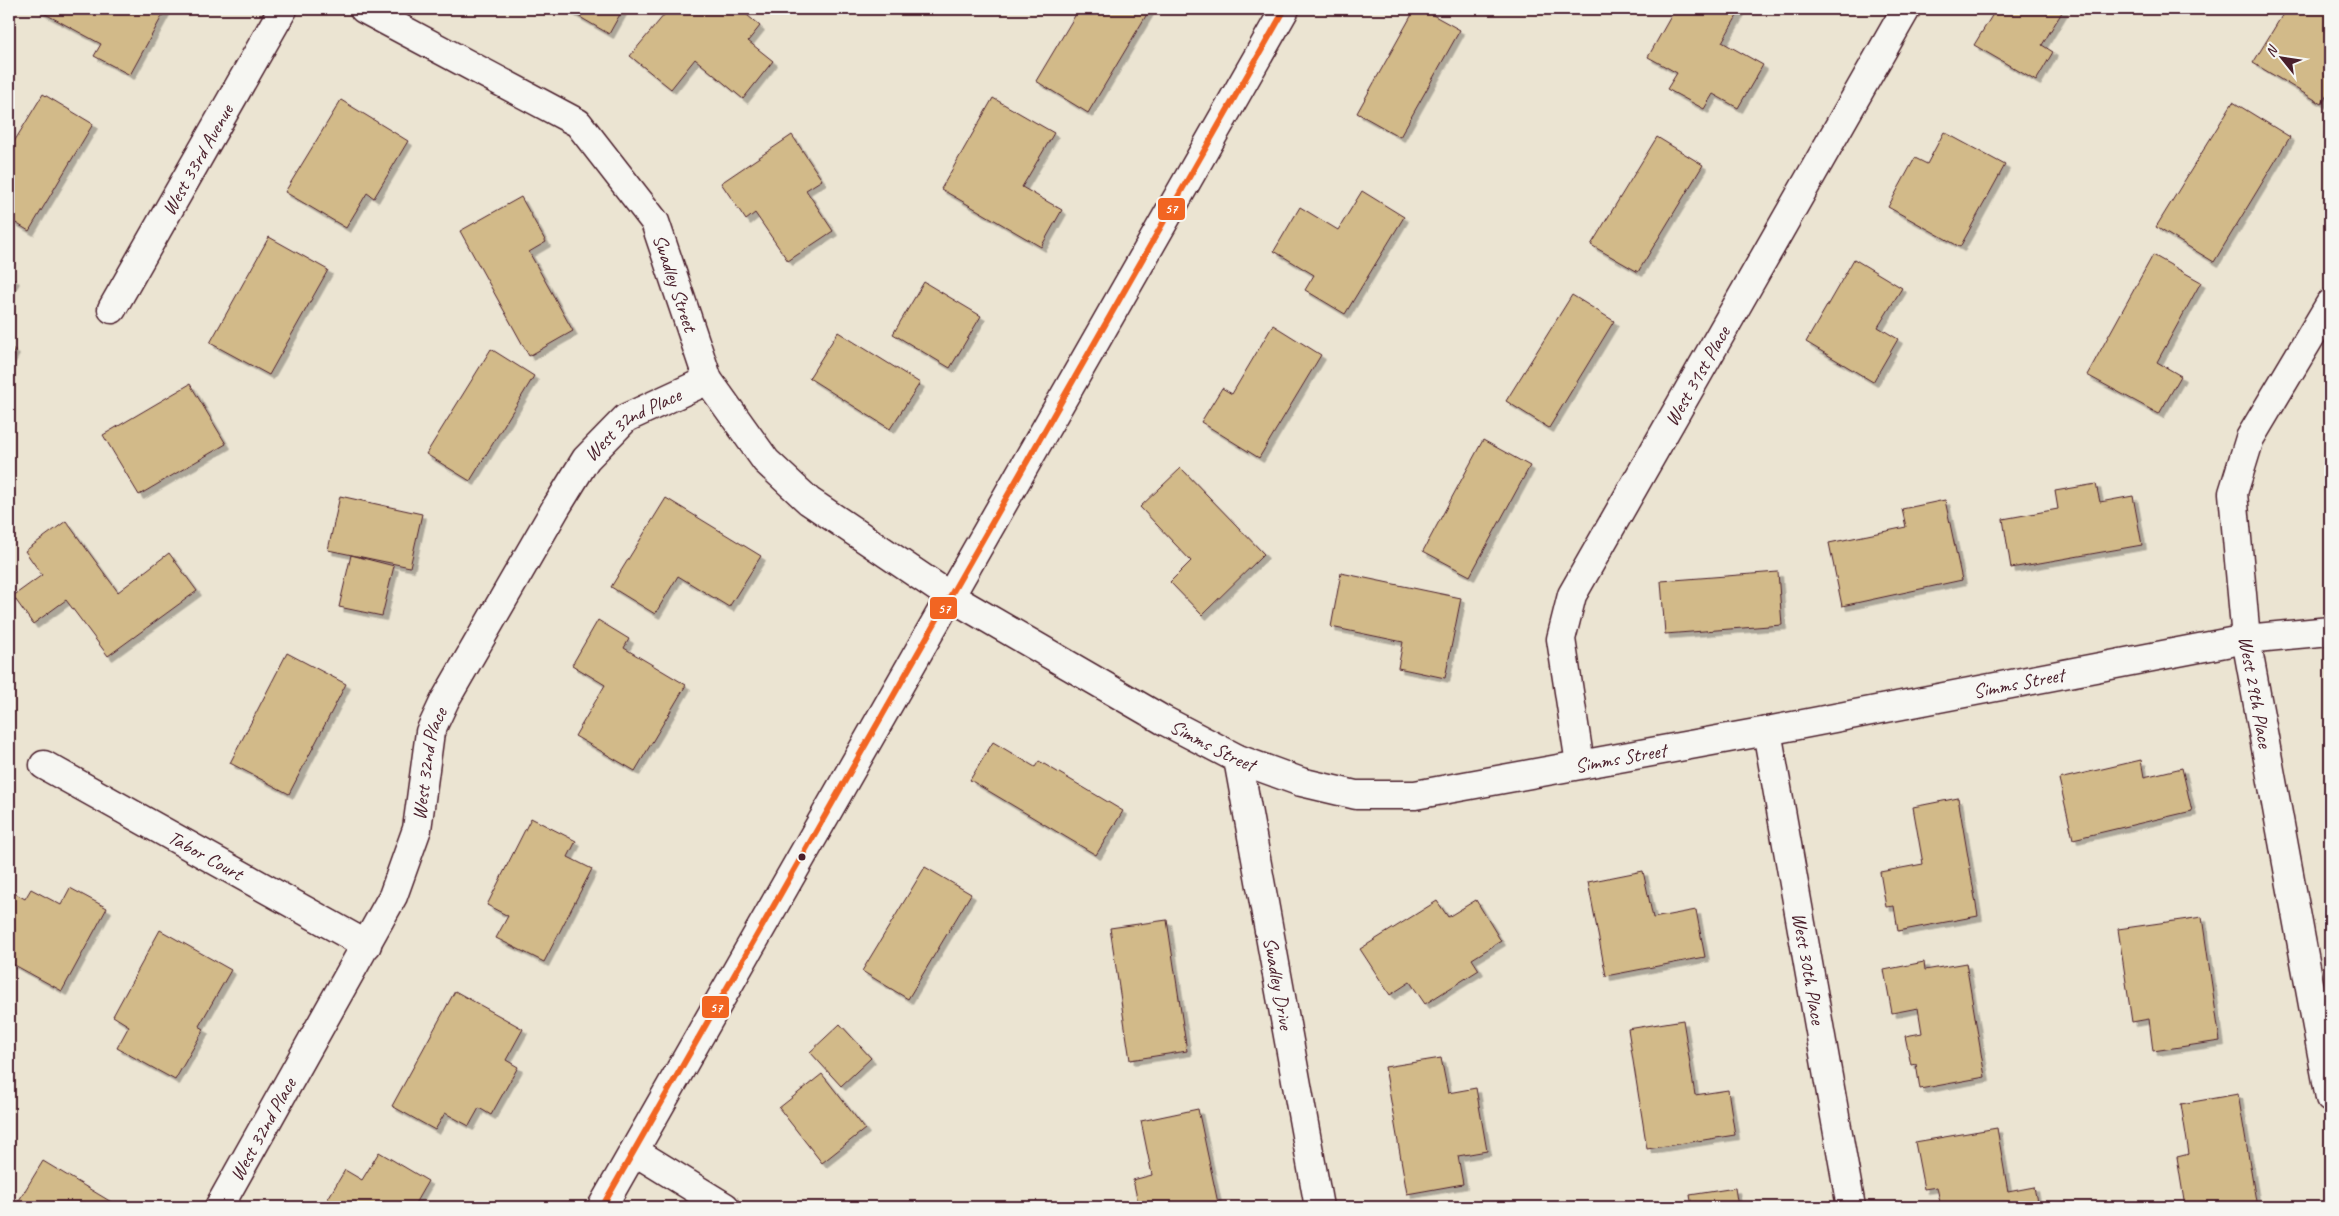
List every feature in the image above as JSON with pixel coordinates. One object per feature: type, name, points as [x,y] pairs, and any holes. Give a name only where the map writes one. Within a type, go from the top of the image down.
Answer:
[{"type":"street","name":"West 33rd Avenue","points":[[112,310],[283,9]]},
{"type":"street","name":"Swadley Street","points":[[364,9],[578,123],[655,222],[708,380],[766,461],[809,501],[951,597]]},
{"type":"street","points":[[602,1207],[1285,9]]},
{"type":"street","name":"West 31st Place","points":[[1580,764],[1561,638],[1572,595],[1906,9]]},
{"type":"street","name":"West 29th Place","points":[[2330,304],[2250,438],[2233,493],[2246,639],[2330,1098]]},
{"type":"street","name":"West 32nd Place","points":[[219,1207],[393,896],[417,829],[430,732],[445,700],[557,506],[586,459],[626,418],[708,380]]},
{"type":"street","name":"Simms Street","points":[[951,597],[1163,720],[1238,759],[1301,782],[1356,795],[1415,795],[1768,731],[2246,639],[2330,631]]},
{"type":"street","name":"West 30th Place","points":[[1768,731],[1851,1207]]},
{"type":"street","name":"Swadley Drive","points":[[1238,759],[1319,1207]]},
{"type":"street","name":"Tabor Court","points":[[44,765],[366,945]]},
{"type":"street","points":[[634,1151],[725,1207]]},
{"type":"building","points":[[36,9],[166,9],[130,75],[94,56],[101,44]]},
{"type":"building","points":[[566,9],[623,9],[609,34]]},
{"type":"building","points":[[669,9],[727,9],[731,12],[733,9],[740,9],[760,26],[748,41],[773,61],[743,99],[695,59],[671,89],[630,56]]},
{"type":"building","points":[[1079,9],[1150,9],[1088,113],[1036,81]]},
{"type":"building","points":[[1415,9],[1422,9],[1460,30],[1400,137],[1357,113]]},
{"type":"building","points":[[1675,9],[1741,9],[1722,42],[1763,65],[1738,108],[1713,94],[1704,109],[1667,89],[1677,73],[1648,57]]},
{"type":"building","points":[[1996,9],[2064,9],[2042,45],[2053,52],[2036,81],[1974,45]]},
{"type":"building","points":[[2286,9],[2330,9],[2330,89],[2322,104],[2253,63]]},
{"type":"building","points":[[43,94],[93,124],[29,231],[9,219],[9,150]]},
{"type":"building","points":[[993,98],[1054,133],[1022,187],[1062,210],[1041,247],[941,189]]},
{"type":"building","points":[[341,100],[408,141],[374,198],[367,193],[346,228],[285,192]]},
{"type":"building","points":[[2233,102],[2290,137],[2214,262],[2156,227]]},
{"type":"building","points":[[1944,132],[2005,165],[1960,247],[1888,207],[1915,158],[1927,164]]},
{"type":"building","points":[[792,135],[822,180],[806,190],[833,231],[788,261],[755,213],[746,220],[721,183]]},
{"type":"building","points":[[1657,137],[1703,165],[1638,272],[1591,245]]},
{"type":"building","points":[[1362,191],[1404,217],[1345,314],[1305,290],[1314,275],[1274,251],[1300,207],[1338,230]]},
{"type":"building","points":[[521,197],[546,242],[529,252],[573,331],[529,356],[460,231]]},
{"type":"building","points":[[269,237],[328,270],[269,375],[210,343]]},
{"type":"building","points":[[2153,255],[2201,282],[2157,362],[2181,376],[2159,414],[2087,375]]},
{"type":"building","points":[[1854,259],[1902,288],[1878,327],[1898,339],[1873,382],[1806,342]]},
{"type":"building","points":[[9,276],[15,279],[9,289]]},
{"type":"building","points":[[924,282],[981,316],[950,368],[893,334]]},
{"type":"building","points":[[1572,295],[1614,321],[1549,428],[1506,401]]},
{"type":"building","points":[[1273,325],[1321,355],[1259,458],[1201,422],[1222,388],[1232,394]]},
{"type":"building","points":[[838,332],[920,383],[890,429],[809,378]]},
{"type":"building","points":[[9,347],[15,350],[9,361]]},
{"type":"building","points":[[491,349],[534,376],[470,481],[426,454]]},
{"type":"building","points":[[190,384],[226,444],[139,495],[103,435]]},
{"type":"building","points":[[1483,440],[1530,466],[1470,576],[1423,551]]},
{"type":"building","points":[[1181,468],[1264,554],[1202,615],[1170,582],[1191,561],[1140,507]]},
{"type":"building","points":[[2096,484],[2100,502],[2133,496],[2142,545],[2011,568],[2003,519],[2058,509],[2055,491]]},
{"type":"building","points":[[340,496],[422,514],[410,567],[328,550]]},
{"type":"building","points":[[666,498],[761,556],[729,607],[678,576],[655,614],[611,587]]},
{"type":"building","points":[[1945,500],[1962,580],[1842,606],[1829,543],[1906,527],[1902,509]]},
{"type":"building","points":[[66,521],[118,592],[169,553],[197,591],[108,656],[66,600],[33,624],[13,596],[42,575],[25,551]]},
{"type":"building","points":[[351,555],[394,566],[382,616],[339,607]]},
{"type":"building","points":[[1778,572],[1782,625],[1665,634],[1661,581]]},
{"type":"building","points":[[1341,573],[1461,598],[1445,678],[1398,668],[1403,642],[1331,627]]},
{"type":"building","points":[[598,620],[629,639],[624,648],[686,685],[635,771],[575,736],[605,685],[572,665]]},
{"type":"building","points":[[287,653],[346,684],[289,794],[230,763]]},
{"type":"building","points":[[993,742],[1035,767],[1039,761],[1123,811],[1096,855],[970,780]]},
{"type":"building","points":[[2141,760],[2144,777],[2182,768],[2192,811],[2073,839],[2059,779]]},
{"type":"building","points":[[1958,798],[1978,916],[1898,931],[1894,906],[1886,907],[1880,872],[1923,864],[1913,807]]},
{"type":"building","points":[[531,818],[576,841],[568,857],[592,869],[544,962],[496,938],[508,916],[487,905]]},
{"type":"building","points":[[925,867],[971,894],[908,999],[862,971]]},
{"type":"building","points":[[1643,871],[1653,918],[1696,910],[1705,957],[1606,976],[1588,882]]},
{"type":"building","points":[[70,888],[107,908],[62,991],[9,962],[9,890],[25,899],[31,889],[61,905]]},
{"type":"building","points":[[1476,900],[1501,941],[1472,959],[1479,970],[1425,1004],[1410,982],[1390,995],[1360,949],[1437,901],[1448,917]]},
{"type":"building","points":[[2202,917],[2220,1041],[2153,1051],[2149,1019],[2132,1022],[2118,929]]},
{"type":"building","points":[[1167,920],[1187,1051],[1130,1060],[1110,928]]},
{"type":"building","points":[[160,930],[231,970],[199,1026],[204,1029],[175,1080],[117,1048],[129,1026],[113,1016]]},
{"type":"building","points":[[1924,962],[1925,970],[1966,963],[1985,1077],[1920,1089],[1916,1064],[1911,1065],[1905,1036],[1922,1033],[1918,1008],[1892,1013],[1884,970]]},
{"type":"building","points":[[455,991],[523,1029],[506,1060],[518,1067],[491,1115],[479,1108],[469,1126],[445,1113],[435,1130],[392,1106]]},
{"type":"building","points":[[1683,1020],[1695,1095],[1728,1090],[1735,1135],[1647,1149],[1628,1029]]},
{"type":"building","points":[[840,1024],[871,1058],[841,1086],[810,1052]]},
{"type":"building","points":[[1441,1058],[1448,1093],[1476,1088],[1487,1151],[1458,1156],[1463,1184],[1407,1194],[1385,1067]]},
{"type":"building","points":[[822,1074],[865,1129],[822,1163],[779,1108]]},
{"type":"building","points":[[2238,1094],[2257,1207],[2185,1207],[2177,1157],[2189,1154],[2181,1104]]},
{"type":"building","points":[[1198,1109],[1218,1203],[1201,1207],[1139,1207],[1133,1180],[1152,1175],[1141,1121]]},
{"type":"building","points":[[1997,1128],[2008,1192],[2034,1187],[2038,1207],[1941,1207],[1937,1187],[1924,1189],[1915,1142]]},
{"type":"building","points":[[379,1152],[428,1181],[413,1207],[323,1207],[345,1170],[362,1180]]},
{"type":"building","points":[[43,1161],[113,1203],[111,1207],[15,1207]]},
{"type":"building","points":[[1735,1188],[1738,1207],[1692,1207],[1690,1195]]},
{"type":"transit line","name":"57","points":[[602,1207],[1285,9]]}]
